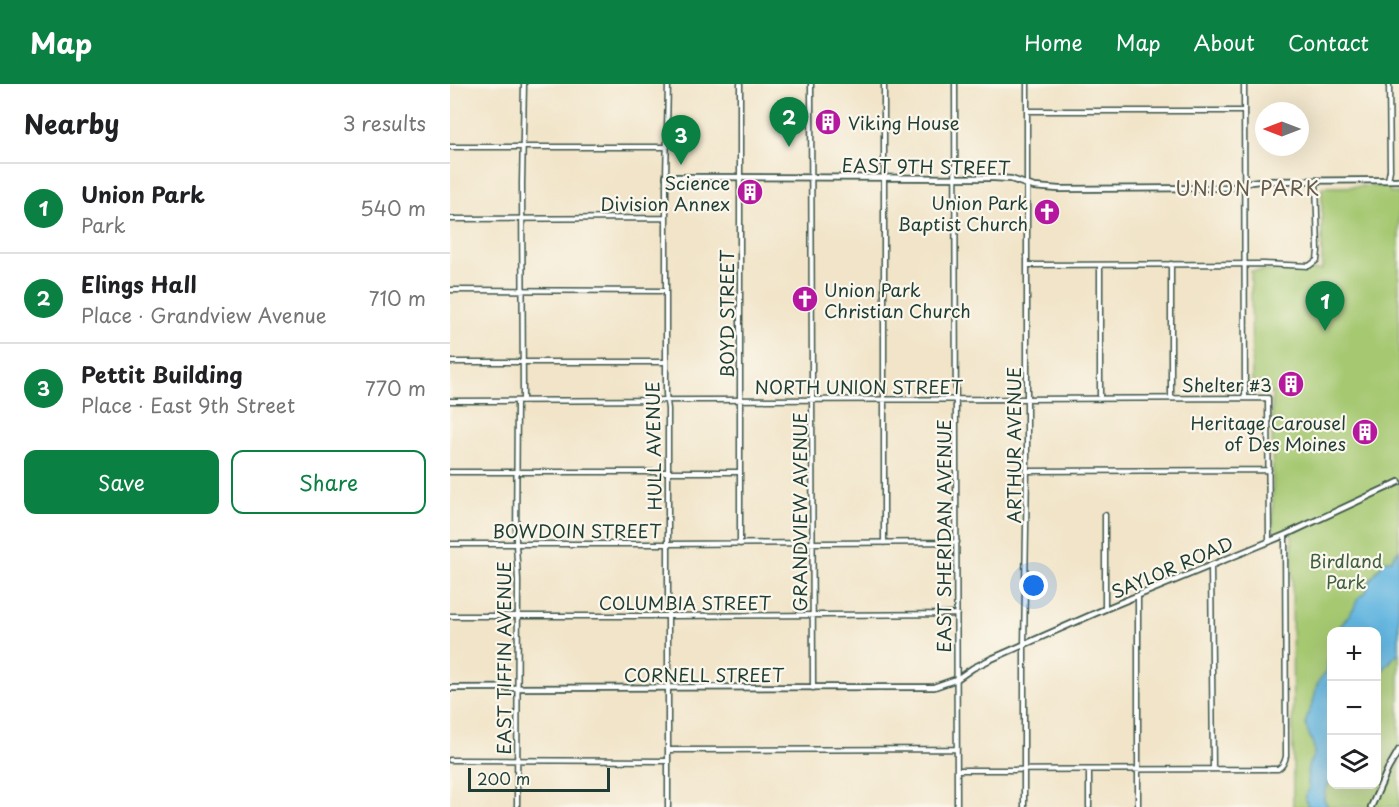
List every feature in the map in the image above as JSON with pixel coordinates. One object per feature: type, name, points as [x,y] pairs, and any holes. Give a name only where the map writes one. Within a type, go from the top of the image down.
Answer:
[{"type":"street","name":"EAST TIFFIN AVENUE","points":[[517,807],[516,544],[523,362],[524,84]]},
{"type":"street","name":"HULL AVENUE","points":[[668,84],[666,177],[668,807]]},
{"type":"street","name":"BOYD STREET","points":[[740,84],[740,544]]},
{"type":"street","name":"GRANDVIEW AVENUE","points":[[812,84],[813,688]]},
{"type":"street","points":[[884,84],[884,543]]},
{"type":"street","name":"EAST SHERIDAN AVENUE","points":[[955,84],[957,807]]},
{"type":"street","name":"ARTHUR AVENUE","points":[[1024,807],[1027,84]]},
{"type":"street","points":[[1244,84],[1245,398]]},
{"type":"street","points":[[1388,180],[1390,170],[1389,84]]},
{"type":"street","points":[[1027,111],[1244,111]]},
{"type":"street","points":[[450,147],[667,147]]},
{"type":"street","name":"EAST 9TH STREET","points":[[666,177],[1003,178],[1050,189],[1225,188],[1260,181],[1399,180]]},
{"type":"street","points":[[1027,265],[1264,264],[1309,266],[1317,260],[1318,251],[1316,180]]},
{"type":"street","points":[[450,219],[666,218]]},
{"type":"street","points":[[1171,264],[1171,398]]},
{"type":"street","points":[[1100,265],[1100,399]]},
{"type":"street","points":[[450,290],[666,291]]},
{"type":"street","points":[[450,363],[666,362]]},
{"type":"street","name":"NORTH UNION STREET","points":[[450,401],[1268,398],[1269,470]]},
{"type":"street","points":[[1027,471],[1269,470],[1269,542]]},
{"type":"street","points":[[450,471],[740,472]]},
{"type":"street","name":"SAYLOR ROAD","points":[[957,679],[988,660],[1269,542],[1399,482]]},
{"type":"street","points":[[1105,515],[1106,609]]},
{"type":"street","points":[[957,770],[1212,770],[1278,769],[1281,767],[1286,756],[1285,535]]},
{"type":"street","name":"BOWDOIN STREET","points":[[450,544],[957,542]]},
{"type":"street","points":[[1211,565],[1212,770]]},
{"type":"street","points":[[1138,596],[1138,807]]},
{"type":"street","name":"COLUMBIA STREET","points":[[450,616],[957,614]]},
{"type":"street","name":"CORNELL STREET","points":[[450,688],[934,687],[957,679]]},
{"type":"street","points":[[668,750],[957,749]]},
{"type":"street","points":[[1371,807],[1399,750]]},
{"type":"street","points":[[450,760],[668,761]]},
{"type":"street","points":[[1089,770],[1089,807]]},
{"type":"green space","name":"UNION PARK","points":[[1389,186],[1390,193],[1399,193],[1399,807],[1293,807],[1292,537],[1290,533],[1276,536],[1273,534],[1272,393],[1252,392],[1251,271],[1322,270],[1322,187]]},
{"type":"water","points":[[1399,549],[1399,652],[1381,672],[1381,627],[1340,627],[1354,608],[1358,598],[1366,592],[1369,582],[1379,568],[1386,560],[1391,560]]},
{"type":"water","points":[[1327,665],[1327,787],[1324,800],[1328,806],[1308,807],[1306,802],[1309,789],[1307,769],[1314,750],[1306,719],[1318,683],[1326,673]]},
{"type":"place","name":"Viking House","points":[[828,122]]},
{"type":"place","name":"Elings Hall","points":[[789,147]]},
{"type":"place","name":"Pettit Building","points":[[681,165]]},
{"type":"place","name":"Science Division Annex","points":[[750,192]]},
{"type":"place","name":"Union Park Baptist Church","points":[[1047,212]]},
{"type":"place","name":"Union Park Christian Church","points":[[805,299]]},
{"type":"place","name":"Union Park","points":[[1325,331]]},
{"type":"place","name":"Shelter #3","points":[[1291,384]]},
{"type":"place","name":"Heritage Carousel of Des Moines","points":[[1365,432]]},
{"type":"district","name":"UNION PARK","points":[[1248,188]]},
{"type":"park label","name":"Birdland Park","points":[[1346,570]]}]
